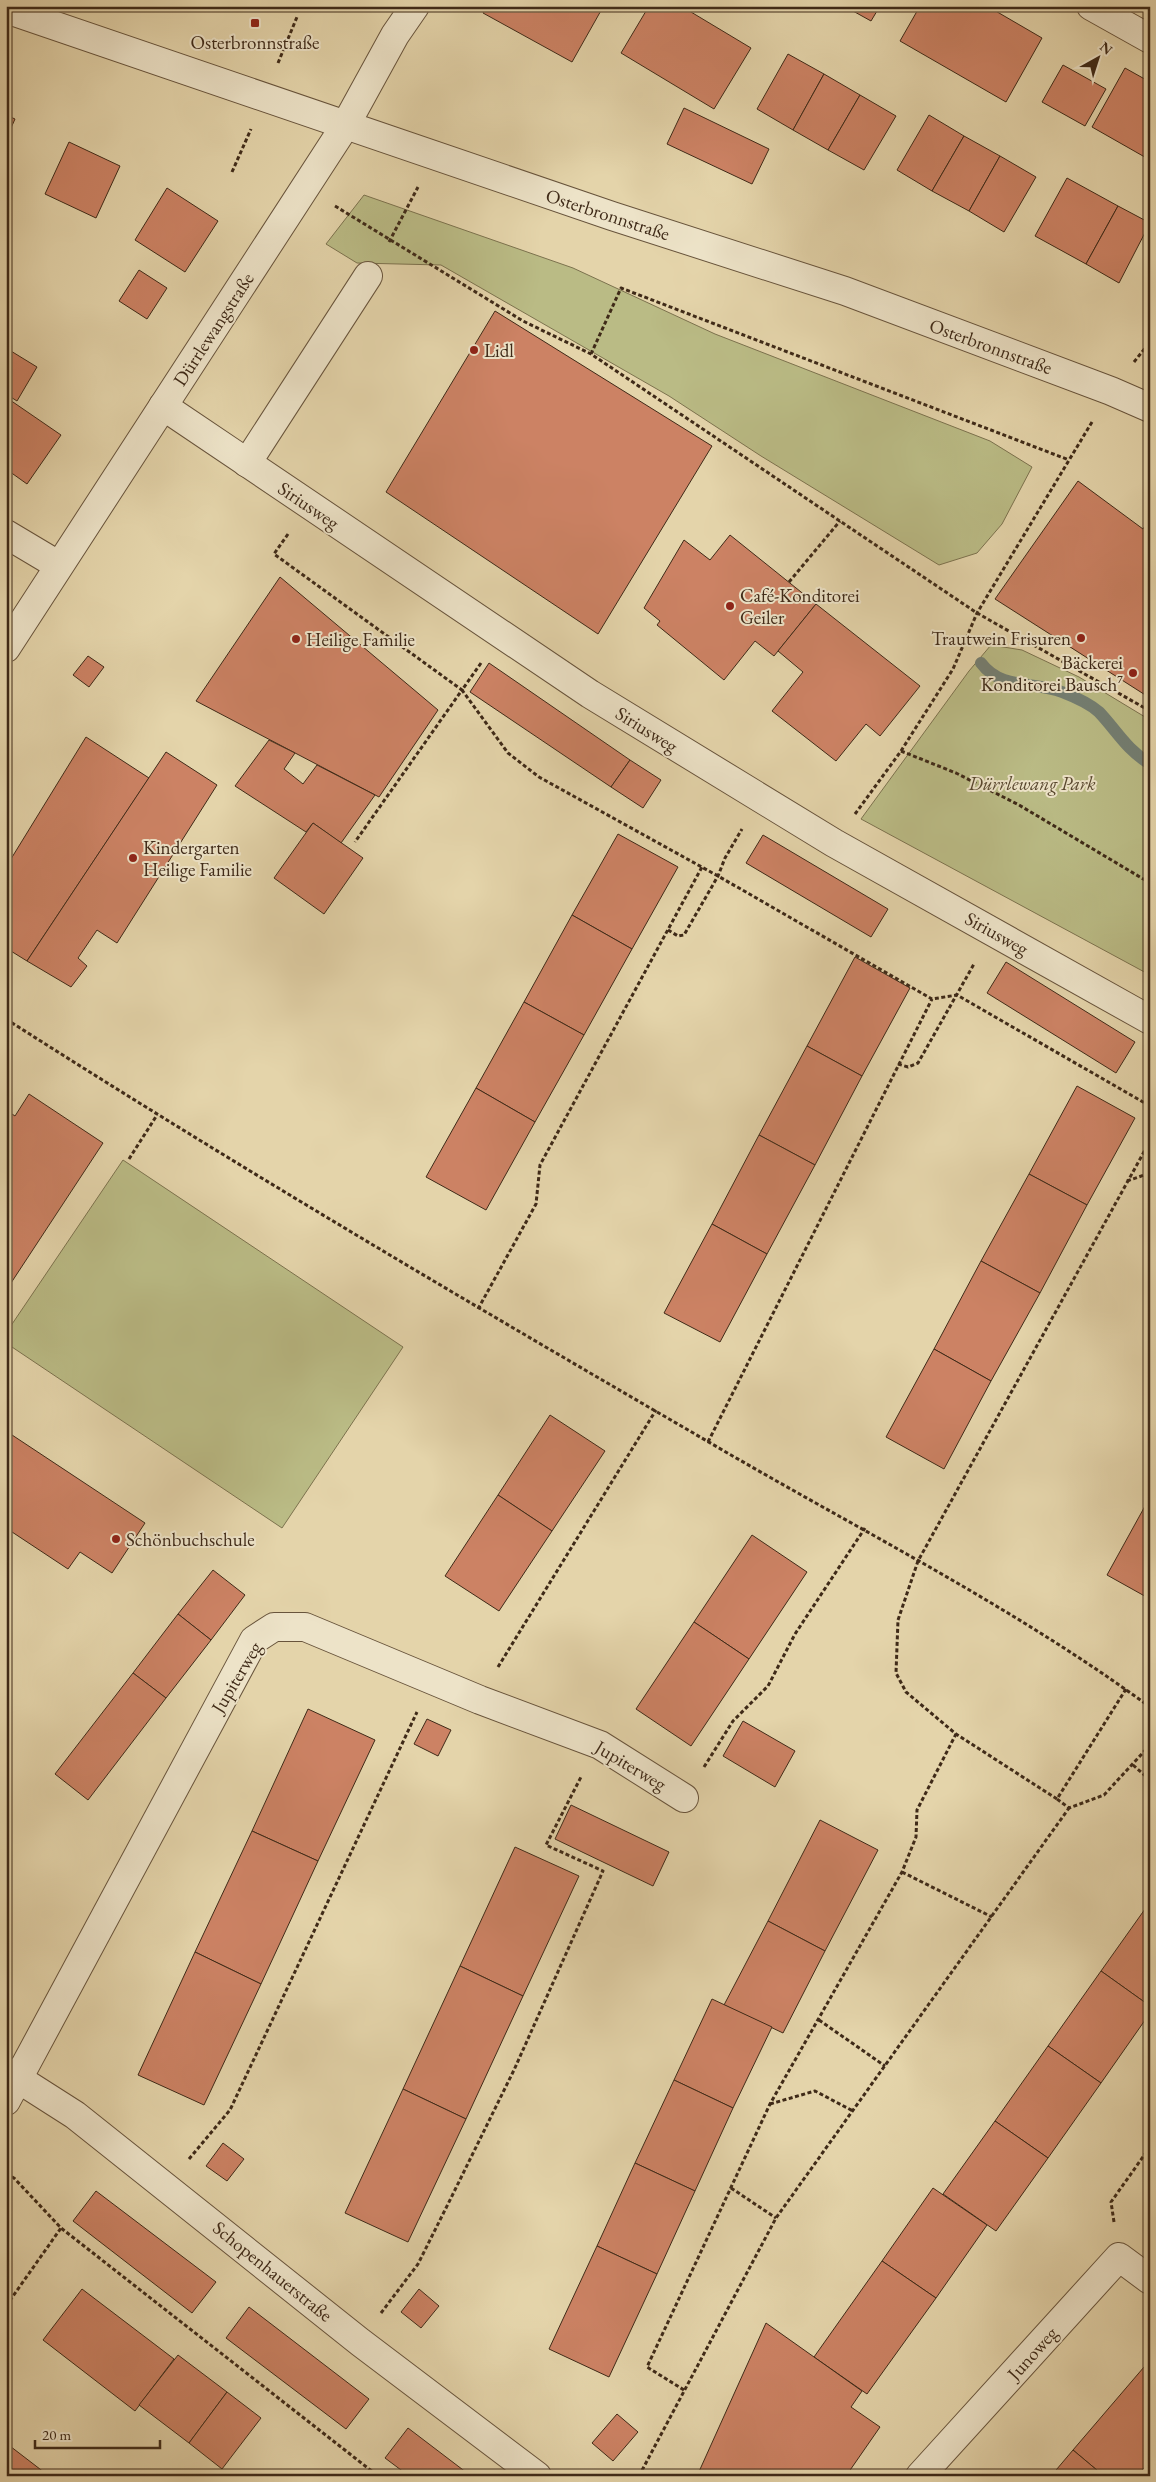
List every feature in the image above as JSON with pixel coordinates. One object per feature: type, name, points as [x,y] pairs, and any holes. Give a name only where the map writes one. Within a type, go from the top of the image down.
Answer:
[{"type":"street","name":"Dürrlewangstraße","points":[[6,648],[304,186],[345,126],[414,6]]},
{"type":"street","points":[[1091,6],[1150,39]]},
{"type":"street","name":"Osterbronnstraße","points":[[6,9],[345,126],[845,291],[1111,391],[1150,408]]},
{"type":"street","points":[[247,463],[368,276]]},
{"type":"street","name":"Siriusweg","points":[[163,406],[590,694],[834,843],[1150,1020]]},
{"type":"street","points":[[6,534],[58,565]]},
{"type":"street","name":"Jupiterweg","points":[[10,2083],[254,1640],[274,1627],[305,1627],[480,1700],[600,1745],[684,1798]]},
{"type":"street","name":"Schopenhauerstraße","points":[[10,2083],[75,2115],[360,2342],[537,2476]]},
{"type":"street","points":[[1119,2257],[1150,2280]]},
{"type":"street","name":"Junoweg","points":[[920,2476],[1119,2257]]},
{"type":"path","points":[[368,276],[415,193],[432,155]]},
{"type":"path","points":[[304,186],[523,321],[591,354],[977,613],[1150,711]]},
{"type":"path","points":[[591,354],[621,288],[1069,460]]},
{"type":"path","points":[[834,843],[901,751],[953,669],[977,613],[1111,391]]},
{"type":"path","points":[[309,505],[274,554],[462,690],[508,753],[539,777],[718,876],[932,999],[957,996],[1150,1106]]},
{"type":"path","points":[[789,582],[840,521]]},
{"type":"path","points":[[355,842],[501,634]]},
{"type":"path","points":[[901,751],[956,774],[1019,805],[1150,883]]},
{"type":"path","points":[[668,930],[678,936],[684,935],[718,876],[733,844]]},
{"type":"path","points":[[478,1309],[536,1204],[540,1165],[702,867]]},
{"type":"path","points":[[898,1064],[908,1067],[918,1063],[969,973]]},
{"type":"path","points":[[708,1442],[932,999]]},
{"type":"path","points":[[6,1019],[157,1115],[478,1309],[656,1410],[708,1442],[865,1528],[1056,1643],[1150,1707]]},
{"type":"path","points":[[129,1159],[157,1115]]},
{"type":"path","points":[[1070,1808],[956,1734],[906,1692],[896,1674],[898,1620],[918,1561],[1150,1141]]},
{"type":"path","points":[[1126,1182],[1150,1173]]},
{"type":"path","points":[[480,1700],[492,1677],[656,1410]]},
{"type":"path","points":[[684,1798],[733,1721],[768,1686],[795,1634],[865,1528]]},
{"type":"path","points":[[166,2186],[230,2110],[431,1680]]},
{"type":"path","points":[[1057,1799],[1126,1689]]},
{"type":"path","points":[[684,2390],[647,2368],[770,2104],[902,1872],[916,1837],[917,1810],[956,1734]]},
{"type":"path","points":[[360,2342],[418,2264],[514,2070],[603,1872],[546,1846],[570,1795],[600,1745]]},
{"type":"path","points":[[638,2476],[776,2218],[1070,1808],[1104,1795],[1150,1745]]},
{"type":"path","points":[[1133,1765],[1150,1780]]},
{"type":"path","points":[[902,1872],[992,1918]]},
{"type":"path","points":[[819,2020],[885,2066]]},
{"type":"path","points":[[770,2104],[815,2091],[853,2112]]},
{"type":"path","points":[[1119,2257],[1111,2202],[1150,2147]]},
{"type":"path","points":[[6,2174],[14,2178],[61,2228],[378,2476]]},
{"type":"path","points":[[731,2188],[776,2218]]},
{"type":"path","points":[[6,2306],[61,2228]]},
{"type":"green space","points":[[364,195],[573,268],[715,334],[990,441],[1032,467],[1002,524],[977,553],[939,565],[761,456],[669,396],[441,265],[357,263],[326,244]]},
{"type":"green space","name":"Dürrlewang Park","points":[[991,645],[1022,650],[1079,677],[1150,720],[1150,975],[861,819],[969,671]]},
{"type":"green space","points":[[123,1160],[403,1347],[282,1528],[6,1343],[6,1333]]},
{"type":"building","points":[[487,6],[603,7],[572,62],[483,13]]},
{"type":"building","points":[[649,6],[681,6],[751,48],[714,109],[621,53]]},
{"type":"building","points":[[844,6],[880,6],[871,21]]},
{"type":"building","points":[[920,6],[987,6],[1042,38],[1006,102],[900,41]]},
{"type":"building","points":[[788,54],[824,74],[793,130],[757,109]]},
{"type":"building","points":[[1063,65],[1106,89],[1085,126],[1042,102]]},
{"type":"building","points":[[1125,68],[1150,82],[1150,160],[1092,127]]},
{"type":"building","points":[[824,74],[860,95],[828,150],[793,130]]},
{"type":"building","points":[[860,95],[896,116],[864,170],[828,150]]},
{"type":"building","points":[[684,108],[769,149],[752,184],[667,144]]},
{"type":"building","points":[[6,115],[15,119],[6,139]]},
{"type":"building","points":[[929,115],[964,136],[932,191],[897,170]]},
{"type":"building","points":[[964,136],[1000,156],[969,211],[932,191]]},
{"type":"building","points":[[69,142],[120,166],[96,218],[45,194]]},
{"type":"building","points":[[1000,156],[1036,177],[1004,232],[969,211]]},
{"type":"building","points":[[1067,178],[1118,206],[1086,264],[1035,236]]},
{"type":"building","points":[[167,188],[218,221],[185,272],[135,240]]},
{"type":"building","points":[[1118,206],[1150,223],[1119,283],[1086,264]]},
{"type":"building","points":[[139,270],[167,288],[147,319],[119,301]]},
{"type":"building","points":[[495,311],[712,446],[598,634],[386,492]]},
{"type":"building","points":[[6,348],[37,367],[17,401],[6,394]]},
{"type":"building","points":[[10,400],[61,435],[27,484],[6,469],[6,405]]},
{"type":"building","points":[[1078,481],[1143,529],[1150,518],[1150,698],[995,599]]},
{"type":"building","name":"Café-Konditorei Geiler","points":[[730,535],[816,604],[774,656],[755,641],[724,680],[657,625],[660,621],[644,608],[684,540],[710,560]]},
{"type":"building","name":"Heilige Familie","points":[[280,577],[438,710],[379,797],[196,701]]},
{"type":"building","points":[[816,604],[920,686],[880,736],[866,724],[836,761],[772,711],[803,672],[778,651]]},
{"type":"building","points":[[88,656],[104,667],[89,687],[73,675]]},
{"type":"building","points":[[489,663],[630,760],[611,787],[470,692]]},
{"type":"building","points":[[86,737],[149,778],[27,961],[6,948],[6,867]]},
{"type":"building","points":[[269,740],[295,753],[284,769],[303,784],[317,765],[375,795],[341,843],[313,823],[306,832],[235,786]]},
{"type":"building","name":"Kindergarten Heilige Familie","points":[[166,752],[217,785],[117,943],[97,930],[78,958],[87,966],[71,987],[27,961]]},
{"type":"building","points":[[630,760],[661,780],[643,808],[611,787]]},
{"type":"building","points":[[313,823],[363,858],[324,914],[274,878]]},
{"type":"building","points":[[618,834],[678,867],[632,949],[572,915]]},
{"type":"building","points":[[763,835],[888,909],[871,937],[746,863]]},
{"type":"building","points":[[572,915],[632,949],[584,1035],[524,1002]]},
{"type":"building","points":[[855,957],[910,988],[862,1076],[807,1046]]},
{"type":"building","points":[[1006,962],[1135,1042],[1116,1073],[987,993]]},
{"type":"building","points":[[524,1002],[584,1035],[535,1122],[476,1088]]},
{"type":"building","points":[[807,1046],[862,1076],[815,1165],[759,1135]]},
{"type":"building","points":[[1077,1086],[1135,1118],[1087,1205],[1029,1174]]},
{"type":"building","points":[[476,1088],[535,1122],[486,1210],[426,1177]]},
{"type":"building","points":[[29,1094],[103,1143],[11,1283],[6,1279],[6,1110],[15,1116]]},
{"type":"building","points":[[759,1135],[815,1165],[767,1254],[712,1224]]},
{"type":"building","points":[[1029,1174],[1087,1205],[1040,1293],[981,1261]]},
{"type":"building","points":[[712,1224],[767,1254],[720,1342],[664,1313]]},
{"type":"building","points":[[981,1261],[1040,1293],[991,1381],[934,1349]]},
{"type":"building","points":[[934,1349],[991,1381],[944,1469],[886,1437]]},
{"type":"building","points":[[550,1415],[605,1451],[552,1531],[498,1495]]},
{"type":"building","name":"Schönbuchschule","points":[[6,1431],[145,1523],[112,1573],[80,1552],[68,1569],[6,1528]]},
{"type":"building","points":[[498,1495],[552,1531],[499,1611],[445,1576]]},
{"type":"building","points":[[1150,1497],[1150,1599],[1107,1575]]},
{"type":"building","points":[[752,1535],[807,1572],[749,1659],[694,1622]]},
{"type":"building","points":[[213,1570],[245,1595],[211,1640],[178,1614]]},
{"type":"building","points":[[178,1614],[211,1640],[166,1698],[133,1673]]},
{"type":"building","points":[[694,1622],[749,1659],[691,1746],[636,1709]]},
{"type":"building","points":[[133,1673],[166,1698],[88,1800],[55,1774]]},
{"type":"building","points":[[308,1709],[375,1740],[318,1861],[252,1831]]},
{"type":"building","points":[[427,1719],[451,1730],[438,1756],[414,1744]]},
{"type":"building","points":[[743,1721],[795,1751],[775,1787],[723,1756]]},
{"type":"building","points":[[571,1805],[669,1852],[653,1886],[555,1839]]},
{"type":"building","points":[[820,1820],[878,1850],[825,1951],[768,1921]]},
{"type":"building","points":[[252,1831],[318,1861],[261,1984],[195,1952]]},
{"type":"building","points":[[515,1847],[579,1876],[523,1996],[460,1966]]},
{"type":"building","points":[[1150,1902],[1150,2006],[1101,1971]]},
{"type":"building","points":[[768,1921],[825,1951],[783,2033],[724,2005]]},
{"type":"building","points":[[195,1952],[261,1984],[204,2105],[138,2075]]},
{"type":"building","points":[[460,1966],[523,1996],[466,2119],[403,2089]]},
{"type":"building","points":[[1101,1971],[1150,2006],[1150,2013],[1101,2083],[1048,2046]]},
{"type":"building","points":[[712,1999],[772,2027],[733,2108],[674,2080]]},
{"type":"building","points":[[1048,2046],[1101,2083],[1048,2158],[995,2121]]},
{"type":"building","points":[[674,2080],[733,2108],[695,2191],[635,2163]]},
{"type":"building","points":[[403,2089],[466,2119],[408,2242],[345,2213]]},
{"type":"building","points":[[995,2121],[1048,2158],[996,2231],[943,2194]]},
{"type":"building","points":[[223,2143],[244,2159],[227,2181],[206,2166]]},
{"type":"building","points":[[635,2163],[695,2191],[657,2274],[597,2246]]},
{"type":"building","points":[[933,2188],[987,2225],[936,2298],[882,2261]]},
{"type":"building","points":[[96,2191],[216,2282],[192,2313],[73,2221]]},
{"type":"building","points":[[597,2246],[657,2274],[609,2377],[549,2349]]},
{"type":"building","points":[[882,2261],[936,2298],[867,2394],[814,2357]]},
{"type":"building","points":[[82,2289],[174,2359],[135,2411],[43,2340]]},
{"type":"building","points":[[419,2289],[439,2306],[421,2328],[401,2312]]},
{"type":"building","points":[[249,2307],[369,2399],[346,2429],[226,2338]]},
{"type":"building","points":[[766,2323],[862,2391],[851,2407],[880,2427],[846,2476],[697,2476]]},
{"type":"building","points":[[178,2355],[227,2392],[189,2443],[139,2405]]},
{"type":"building","points":[[1150,2360],[1150,2461],[1137,2476],[1104,2476],[1073,2450]]},
{"type":"building","points":[[227,2392],[261,2418],[222,2469],[189,2443]]},
{"type":"building","points":[[617,2414],[638,2432],[613,2461],[592,2443]]},
{"type":"building","points":[[408,2428],[471,2476],[409,2476],[385,2458]]},
{"type":"building","points":[[6,2443],[49,2476],[6,2476]]},
{"type":"building","points":[[1073,2450],[1104,2476],[1051,2476]]},
{"type":"waterway","points":[[981,663],[989,672],[1008,681],[1051,689],[1086,703],[1099,712],[1128,746],[1150,764]]},
{"type":"place","name":"Osterbronnstraße","points":[[255,23]]},
{"type":"place","name":"Lidl","points":[[474,350]]},
{"type":"place","name":"Café-Konditorei Geiler","points":[[730,606]]},
{"type":"place","name":"Trautwein Frisuren","points":[[1081,638]]},
{"type":"place","name":"Heilige Familie","points":[[296,639]]},
{"type":"place","name":"Bäckerei Konditorei Bausch⁷","points":[[1133,673]]},
{"type":"place","name":"Kindergarten Heilige Familie","points":[[133,858]]},
{"type":"place","name":"Schönbuchschule","points":[[116,1539]]}]
